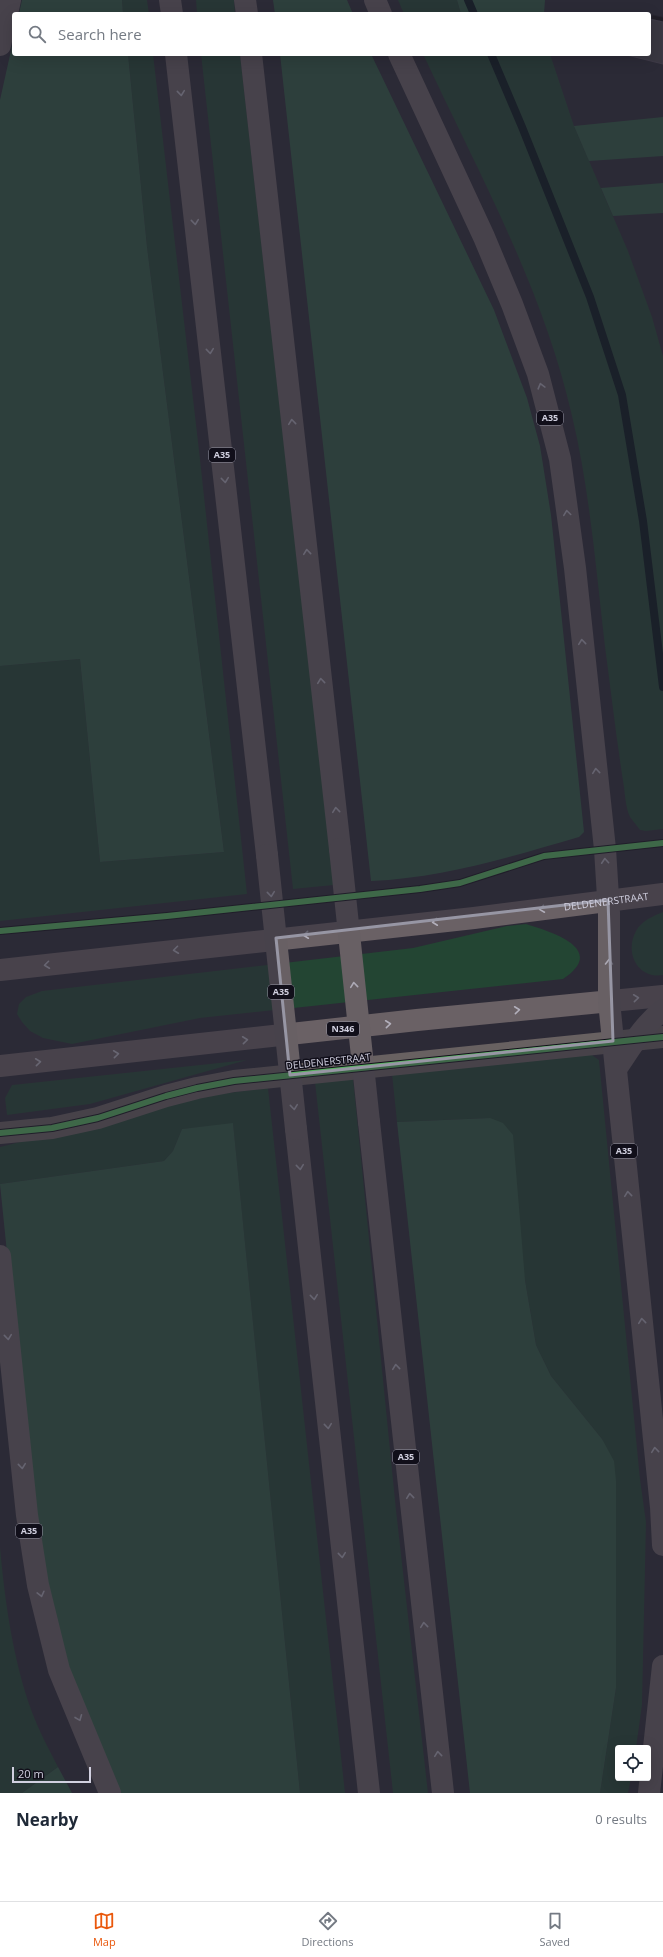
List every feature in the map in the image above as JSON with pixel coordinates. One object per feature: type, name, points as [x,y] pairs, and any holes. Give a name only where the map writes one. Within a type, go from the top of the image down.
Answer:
[{"type":"highway","points":[[0,46],[10,0]]},
{"type":"highway","points":[[170,0],[172,12]]},
{"type":"highway","points":[[245,0],[246,12]]},
{"type":"highway","points":[[376,0],[380,12]]},
{"type":"highway","name":"A35","points":[[176,56],[267,855],[368,1793]]},
{"type":"highway","name":"A35","points":[[251,56],[340,849],[443,1793]]},
{"type":"highway","name":"A35","points":[[400,56],[480,230],[512,304],[538,374],[560,459],[575,568],[605,849],[608,900],[609,1001],[661,1507],[663,1545]]},
{"type":"highway","points":[[616,1069],[653,1018],[663,1010]]},
{"type":"highway","name":"A35","points":[[0,1256],[27,1516],[38,1585],[59,1670],[110,1793]]},
{"type":"highway","points":[[649,1793],[663,1666]]},
{"type":"main road","name":"DELDENERSTRAAT","points":[[0,970],[474,918],[663,894]]},
{"type":"main road","name":"N346","points":[[0,1066],[416,1020],[663,996]]},
{"type":"street","name":"DELDENERSTRAAT","points":[[0,1133],[52,1128],[98,1118],[166,1096],[234,1081],[663,1037]]},
{"type":"highlighted area","points":[[608,900],[613,1041],[290,1075],[276,938]]},
{"type":"green space","points":[[22,0],[122,0],[123,12],[19,12]]},
{"type":"green space","points":[[122,0],[147,0],[149,12],[123,12]]},
{"type":"green space","points":[[196,0],[234,0],[235,12],[197,12]]},
{"type":"green space","points":[[273,0],[347,0],[352,12],[275,12]]},
{"type":"green space","points":[[398,0],[457,0],[460,12],[403,12]]},
{"type":"green space","points":[[457,0],[545,0],[544,12],[460,12]]},
{"type":"green space","points":[[12,46],[12,56],[128,56],[147,247],[224,852],[100,862],[80,659],[0,666],[0,100]]},
{"type":"green space","points":[[128,56],[153,56],[199,450],[247,894],[0,921],[0,666],[80,659],[100,862],[224,852],[147,247]]},
{"type":"green space","points":[[201,56],[240,56],[334,885],[293,889]]},
{"type":"green space","points":[[280,56],[372,56],[494,310],[527,398],[540,446],[551,515],[584,832],[579,837],[502,859],[450,871],[424,876],[371,881]]},
{"type":"green space","points":[[424,56],[551,56],[574,126],[628,251],[652,317],[663,356],[663,829],[646,831],[640,830],[630,817],[627,809],[605,647],[588,502],[572,416],[560,369],[527,276],[487,187]]},
{"type":"green space","points":[[663,117],[663,156],[589,161],[574,126]]},
{"type":"green space","points":[[663,183],[663,213],[613,216],[601,188]]},
{"type":"green space","points":[[663,912],[663,975],[654,975],[640,969],[636,963],[632,948],[633,939],[638,927],[641,924],[651,917]]},
{"type":"green space","points":[[526,924],[561,937],[571,943],[578,951],[580,959],[575,968],[563,979],[200,1018],[72,1044],[43,1038],[30,1031],[17,1014],[19,1004],[26,997],[42,991],[413,948],[507,926]]},
{"type":"green space","points":[[589,1053],[599,1060],[640,1479],[646,1522],[642,1705],[636,1745],[615,1745],[615,1781],[630,1781],[628,1793],[600,1793],[616,1688],[616,1481],[602,1439],[551,1376],[536,1345],[525,1280],[490,1118],[397,1122],[392,1074]]},
{"type":"green space","points":[[247,1060],[90,1104],[7,1115],[5,1098],[12,1085]]},
{"type":"green space","points":[[353,1078],[396,1510],[428,1793],[393,1793],[315,1082]]},
{"type":"green space","points":[[268,1088],[345,1793],[300,1793],[233,1124],[182,1129],[173,1151],[164,1161],[0,1184],[0,1147],[204,1096]]},
{"type":"green space","points":[[490,1118],[503,1123],[513,1135],[525,1280],[536,1345],[551,1376],[602,1439],[614,1461],[616,1481],[616,1688],[600,1793],[470,1793],[397,1122]]},
{"type":"green space","points":[[233,1123],[300,1793],[118,1793],[60,1665],[38,1557],[0,1184],[164,1161],[173,1151],[182,1129]]},
{"type":"green space","points":[[0,1547],[7,1610],[25,1692],[44,1740],[58,1767],[22,1793],[0,1793]]},
{"type":"green space","points":[[58,1767],[72,1793],[22,1793]]},
{"type":"building","points":[[651,19],[663,22],[663,64],[631,56],[651,56]]},
{"type":"waterway","points":[[468,0],[473,12]]},
{"type":"waterway","points":[[492,56],[590,297],[622,395],[643,521],[663,687]]},
{"type":"cycle path","points":[[0,931],[167,916],[420,889],[460,883],[544,856],[663,843]]},
{"type":"cycle path","points":[[0,1133],[52,1128],[98,1118],[166,1096],[234,1081],[663,1037]]}]
